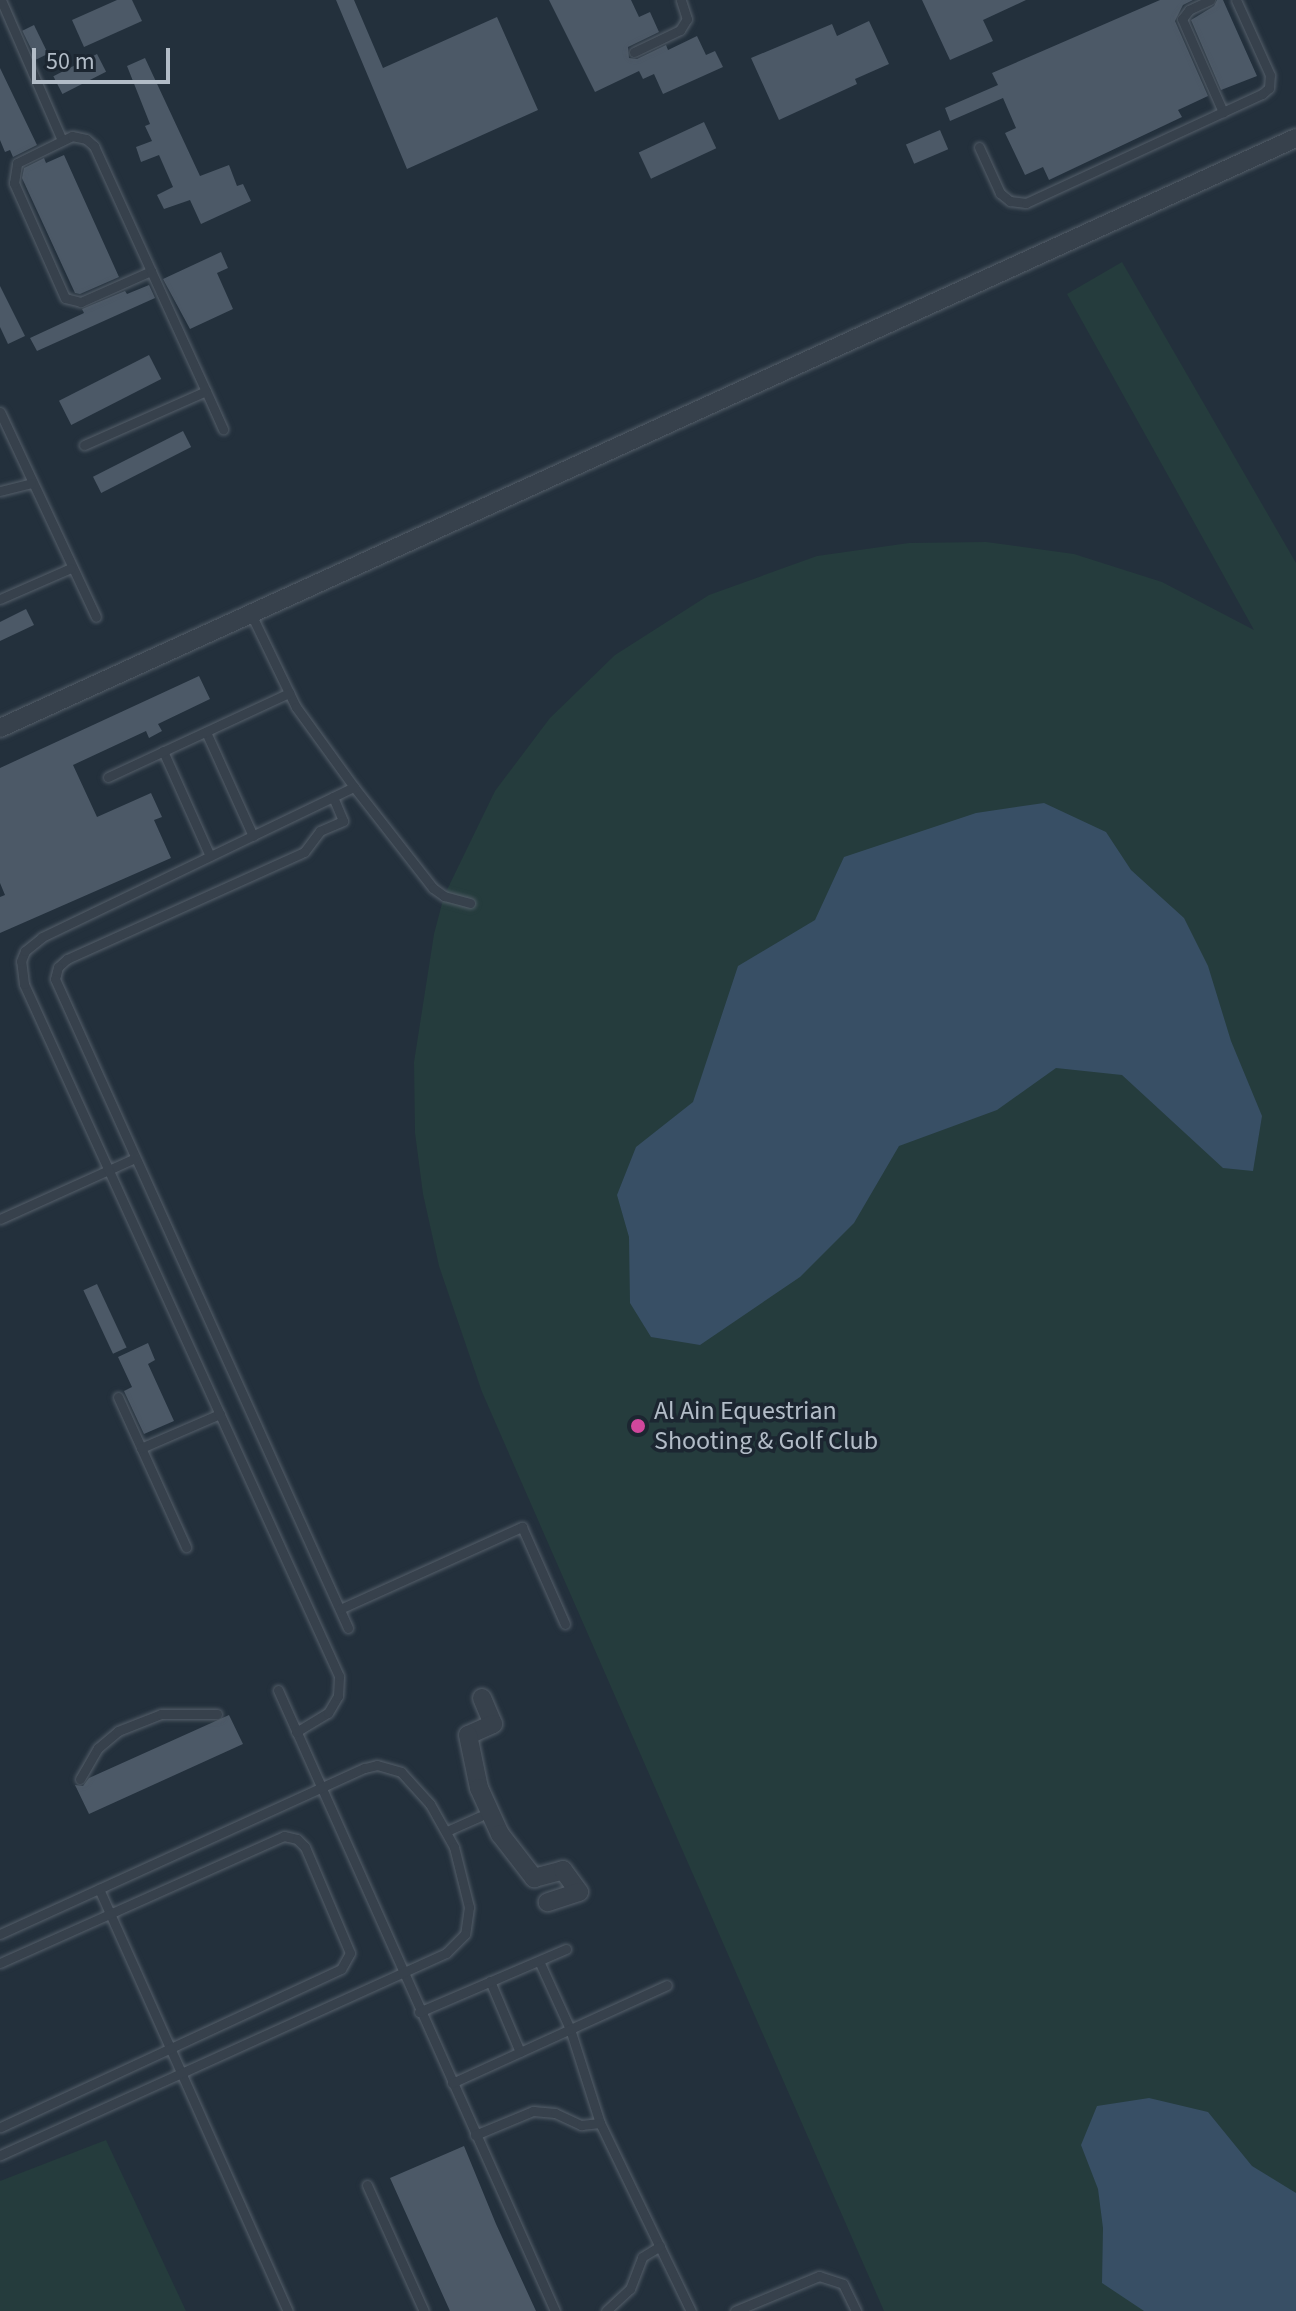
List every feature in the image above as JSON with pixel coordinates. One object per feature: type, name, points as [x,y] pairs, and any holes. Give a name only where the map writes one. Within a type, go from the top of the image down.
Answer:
[{"type":"street","points":[[0,728],[1296,138]]},
{"type":"street","points":[[482,1698],[493,1724],[468,1735],[479,1788],[489,1812],[500,1834],[534,1878],[563,1870],[579,1892],[548,1902]]},
{"type":"lane","points":[[1,0],[62,140]]},
{"type":"lane","points":[[634,52],[680,30],[687,19],[681,0]]},
{"type":"lane","points":[[1210,0],[1189,10],[1182,19],[1223,112]]},
{"type":"lane","points":[[979,147],[1000,193],[1010,201],[1026,203],[1262,94],[1270,84],[1236,0]]},
{"type":"lane","points":[[151,271],[81,302],[69,301],[61,294],[13,176],[22,159],[62,140],[79,136],[94,146],[206,391],[223,429]]},
{"type":"lane","points":[[84,445],[206,391]]},
{"type":"lane","points":[[0,412],[96,617]]},
{"type":"lane","points":[[0,491],[31,483]]},
{"type":"lane","points":[[0,599],[71,568]]},
{"type":"lane","points":[[251,614],[289,693],[354,787],[433,888],[444,896],[470,903]]},
{"type":"lane","points":[[108,777],[289,693]]},
{"type":"lane","points":[[206,732],[253,836]]},
{"type":"lane","points":[[163,751],[210,856]]},
{"type":"lane","points":[[296,1732],[328,1713],[338,1696],[339,1676],[24,984],[21,961],[25,951],[42,937],[354,787]]},
{"type":"lane","points":[[333,797],[343,821],[320,831],[304,852],[67,959],[58,967],[57,985],[348,1628]]},
{"type":"lane","points":[[0,1219],[135,1158]]},
{"type":"lane","points":[[118,1397],[186,1547]]},
{"type":"lane","points":[[141,1448],[220,1414]]},
{"type":"lane","points":[[340,1609],[522,1527],[565,1624]]},
{"type":"lane","points":[[278,1690],[419,2012],[555,2311]]},
{"type":"lane","points":[[80,1779],[98,1748],[118,1731],[161,1714],[217,1714]]},
{"type":"lane","points":[[0,1934],[365,1768],[390,1767],[401,1772],[420,1791],[447,1831],[466,1886],[469,1921],[465,1934],[446,1953],[0,2155]]},
{"type":"lane","points":[[447,1831],[489,1812]]},
{"type":"lane","points":[[0,1963],[277,1839],[291,1836],[305,1847],[350,1947],[349,1959],[341,1969],[0,2127]]},
{"type":"lane","points":[[99,1889],[288,2311]]},
{"type":"lane","points":[[419,2012],[566,1949]]},
{"type":"lane","points":[[539,1961],[570,2029],[600,2123],[691,2311]]},
{"type":"lane","points":[[490,1981],[520,2052]]},
{"type":"lane","points":[[452,2083],[667,1985]]},
{"type":"lane","points":[[475,2135],[533,2111],[555,2113],[581,2125],[600,2123]]},
{"type":"lane","points":[[367,2185],[424,2311]]},
{"type":"lane","points":[[606,2311],[630,2289],[642,2257],[660,2246]]},
{"type":"lane","points":[[735,2311],[819,2276],[843,2284],[856,2311]]},
{"type":"green space","points":[[1122,262],[1296,563],[1296,2311],[884,2311],[482,1392],[439,1266],[423,1194],[415,1133],[414,1062],[434,934],[444,896],[495,791],[550,718],[615,655],[709,595],[817,556],[909,543],[986,542],[1074,554],[1162,582],[1254,630],[1067,294]]},
{"type":"green space","points":[[106,2140],[186,2311],[0,2311],[0,2181]]},
{"type":"water","points":[[1044,803],[1106,832],[1131,870],[1184,918],[1208,966],[1231,1041],[1262,1116],[1253,1171],[1223,1168],[1122,1075],[1056,1068],[997,1110],[899,1146],[854,1223],[800,1277],[700,1345],[651,1337],[630,1303],[629,1237],[617,1195],[636,1147],[693,1102],[738,966],[815,920],[844,857],[976,813]]},
{"type":"water","points":[[1149,2098],[1208,2112],[1252,2166],[1296,2193],[1296,2311],[1144,2311],[1102,2283],[1103,2228],[1098,2189],[1081,2145],[1097,2106]]},
{"type":"building","points":[[117,0],[132,0],[142,21],[84,47],[72,20]]},
{"type":"building","points":[[336,0],[354,0],[383,68],[497,17],[538,110],[407,169]]},
{"type":"building","points":[[549,0],[631,0],[639,17],[650,12],[659,32],[628,47],[629,58],[637,59],[666,45],[668,50],[697,36],[706,55],[715,51],[723,67],[663,94],[654,74],[643,79],[639,71],[595,92]]},
{"type":"building","points":[[922,0],[1026,0],[983,20],[993,41],[950,60]]},
{"type":"building","points":[[1160,0],[1193,0],[1183,5],[1175,21],[1208,96],[1178,110],[1182,117],[1049,180],[1043,167],[1025,175],[1005,133],[1016,128],[1003,98],[950,121],[945,108],[998,85],[992,73]]},
{"type":"building","points":[[1217,0],[1223,0],[1257,76],[1221,90],[1191,20],[1214,6]]},
{"type":"building","points":[[869,21],[889,64],[855,79],[857,84],[779,120],[751,58],[832,24],[837,36]]},
{"type":"building","points":[[34,25],[48,54],[36,59],[22,31]]},
{"type":"building","points":[[97,54],[106,72],[62,94],[53,76]]},
{"type":"building","points":[[145,58],[200,176],[229,165],[237,186],[243,184],[251,201],[201,224],[190,200],[164,209],[157,195],[173,187],[159,155],[141,162],[136,147],[152,141],[145,126],[150,124],[127,66]]},
{"type":"building","points":[[0,68],[37,145],[13,157],[10,150],[5,152],[0,140]]},
{"type":"building","points":[[704,122],[716,148],[651,179],[639,152]]},
{"type":"building","points":[[940,130],[948,149],[914,164],[906,144]]},
{"type":"building","points":[[64,155],[119,277],[80,294],[75,293],[22,178],[24,168],[44,158],[46,163]]},
{"type":"building","points":[[221,252],[228,268],[217,273],[233,309],[190,329],[163,279]]},
{"type":"building","points":[[149,285],[155,298],[37,351],[30,338],[84,313],[82,309],[125,291],[127,294]]},
{"type":"building","points":[[0,286],[25,336],[8,344],[0,327]]},
{"type":"building","points":[[149,355],[161,379],[71,425],[59,401]]},
{"type":"building","points":[[183,431],[191,447],[101,493],[93,477]]},
{"type":"building","points":[[26,609],[34,625],[0,641],[0,622]]},
{"type":"building","points":[[199,676],[210,699],[158,724],[162,731],[149,738],[146,731],[73,765],[97,817],[151,793],[162,817],[154,820],[171,858],[0,933],[0,897],[5,895],[0,883],[0,768]]},
{"type":"building","points":[[97,1284],[127,1347],[113,1354],[83,1290]]},
{"type":"building","points":[[148,1343],[155,1360],[148,1364],[174,1421],[144,1434],[124,1391],[132,1387],[118,1357]]},
{"type":"building","points":[[229,1715],[243,1744],[89,1814],[75,1785],[83,1786],[89,1778]]},
{"type":"building","points":[[464,2146],[536,2311],[450,2311],[390,2178]]},
{"type":"place","name":"Al Ain Equestrian Shooting & Golf Club","points":[[638,1426]]}]
